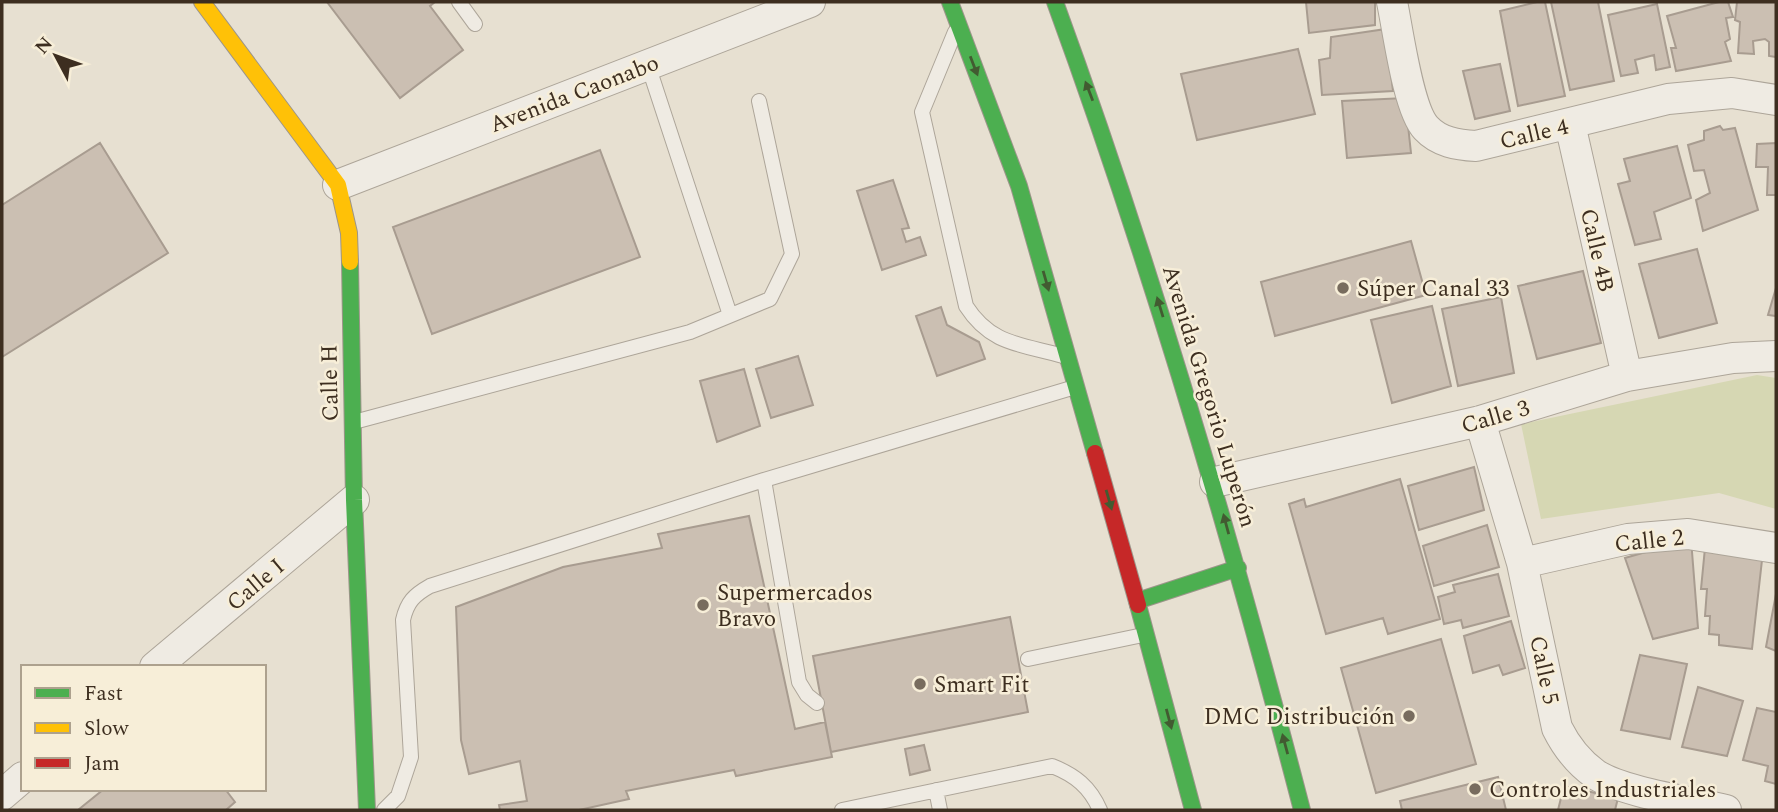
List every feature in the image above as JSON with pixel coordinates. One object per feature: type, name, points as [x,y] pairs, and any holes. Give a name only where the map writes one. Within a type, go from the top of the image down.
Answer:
[{"type":"main road","name":"Calle H","points":[[202,2],[338,185],[349,233],[354,500],[367,810]]},
{"type":"main road","points":[[950,2],[1019,186],[1137,601],[1193,810]]},
{"type":"main road","name":"Avenida Gregorio Luperón","points":[[1055,2],[1098,115],[1215,482],[1302,810]]},
{"type":"main road","points":[[1137,601],[1238,568]]},
{"type":"street","name":"Avenida Caonabo","points":[[338,185],[810,2]]},
{"type":"street","name":"Calle 4","points":[[1392,2],[1413,103],[1424,127],[1434,135],[1457,145],[1476,146],[1668,99],[1732,93],[1776,100]]},
{"type":"street","name":"Calle 4B","points":[[1570,124],[1627,376]]},
{"type":"street","name":"Calle 3","points":[[1215,482],[1480,421],[1627,376],[1733,358],[1776,356]]},
{"type":"street","name":"Calle 5","points":[[1480,421],[1522,563],[1557,728],[1566,746],[1595,774],[1616,784],[1726,810]]},
{"type":"street","name":"Calle I","points":[[157,665],[354,500]]},
{"type":"street","name":"Calle 2","points":[[1522,563],[1628,540],[1688,534],[1776,548]]},
{"type":"street","points":[[2,795],[21,780]]},
{"type":"lane","points":[[459,2],[475,24]]},
{"type":"lane","points":[[959,24],[922,112],[966,306],[977,324],[996,338],[1068,357]]},
{"type":"lane","points":[[648,65],[730,315]]},
{"type":"lane","points":[[353,423],[690,332],[770,299],[792,254],[759,101]]},
{"type":"lane","points":[[384,810],[398,796],[411,757],[403,621],[406,607],[415,595],[430,586],[764,480],[1077,387]]},
{"type":"lane","points":[[764,480],[799,681],[807,695],[817,703]]},
{"type":"lane","points":[[1028,659],[1146,634]]},
{"type":"lane","points":[[842,810],[1052,766],[1069,772],[1083,783],[1095,798],[1100,810]]},
{"type":"lane","points":[[936,790],[940,810]]},
{"type":"green space","points":[[1757,375],[1776,378],[1776,509],[1719,493],[1541,519],[1521,424]]},
{"type":"building","points":[[327,2],[435,2],[430,6],[463,50],[400,98]]},
{"type":"building","points":[[1306,2],[1375,2],[1375,25],[1309,33]]},
{"type":"building","points":[[1545,2],[1565,96],[1518,106],[1500,11]]},
{"type":"building","points":[[1551,2],[1598,2],[1614,81],[1570,90]]},
{"type":"building","points":[[1728,2],[1733,17],[1726,18],[1730,39],[1725,42],[1731,61],[1676,71],[1671,48],[1676,48],[1667,16]]},
{"type":"building","points":[[1737,2],[1776,2],[1776,57],[1769,56],[1769,42],[1765,39],[1753,41],[1754,54],[1738,53],[1740,22],[1735,20]]},
{"type":"building","points":[[1657,4],[1670,67],[1656,70],[1654,55],[1635,60],[1638,73],[1621,76],[1608,15]]},
{"type":"building","points":[[1386,29],[1393,91],[1322,95],[1319,60],[1330,58],[1331,37]]},
{"type":"building","points":[[1298,49],[1315,114],[1197,140],[1181,74]]},
{"type":"building","points":[[1500,64],[1510,111],[1475,119],[1463,71]]},
{"type":"building","points":[[1405,98],[1411,153],[1347,158],[1342,101]]},
{"type":"building","points":[[1720,126],[1723,130],[1735,128],[1758,210],[1703,231],[1696,200],[1710,193],[1704,170],[1694,171],[1688,145],[1704,140],[1704,131]]},
{"type":"building","points":[[100,143],[168,253],[2,357],[2,205]]},
{"type":"building","points":[[1776,143],[1776,195],[1767,195],[1768,167],[1756,167],[1757,144]]},
{"type":"building","points":[[1677,146],[1691,198],[1654,212],[1661,239],[1635,245],[1618,184],[1630,181],[1624,159]]},
{"type":"building","points":[[600,150],[640,257],[432,334],[393,227]]},
{"type":"building","points":[[893,180],[909,228],[902,229],[906,242],[920,237],[926,255],[882,270],[857,191]]},
{"type":"building","name":"Súper Canal 33","points":[[1411,241],[1426,295],[1275,336],[1261,282]]},
{"type":"building","points":[[1697,249],[1717,323],[1659,338],[1639,264]]},
{"type":"building","points":[[1583,271],[1601,343],[1537,359],[1518,286]]},
{"type":"building","points":[[1776,288],[1776,316],[1768,315]]},
{"type":"building","points":[[1501,297],[1514,373],[1458,386],[1442,309]]},
{"type":"building","points":[[1432,306],[1451,386],[1392,403],[1371,320]]},
{"type":"building","points":[[941,307],[947,325],[979,342],[985,359],[937,376],[916,316]]},
{"type":"building","points":[[798,356],[813,405],[771,418],[756,369]]},
{"type":"building","points":[[744,369],[760,426],[717,442],[700,381]]},
{"type":"building","points":[[1474,467],[1484,510],[1419,530],[1408,486]]},
{"type":"building","points":[[1400,479],[1440,619],[1388,634],[1383,618],[1326,634],[1289,504],[1304,499],[1306,507]]},
{"type":"building","points":[[749,516],[795,729],[825,722],[832,757],[736,776],[734,770],[626,791],[629,799],[579,810],[500,810],[499,805],[527,801],[520,761],[469,774],[461,740],[456,607],[563,567],[662,548],[658,534]]},
{"type":"building","points":[[1487,525],[1499,567],[1434,586],[1423,546]]},
{"type":"building","points":[[1691,539],[1698,628],[1653,639],[1625,558]]},
{"type":"building","points":[[1705,548],[1762,560],[1752,649],[1719,645],[1719,635],[1709,634],[1710,616],[1705,616],[1707,589],[1701,589]]},
{"type":"building","points":[[1498,574],[1509,616],[1463,628],[1461,620],[1444,624],[1438,597],[1455,592],[1453,585]]},
{"type":"building","points":[[1776,594],[1776,651],[1766,647]]},
{"type":"building","name":"Smart Fit","points":[[1010,617],[1028,712],[831,752],[813,656]]},
{"type":"building","points":[[1511,621],[1525,668],[1503,675],[1499,665],[1473,673],[1464,636]]},
{"type":"building","name":"DMC Distribución","points":[[1441,639],[1476,764],[1376,793],[1341,668]]},
{"type":"building","points":[[1640,655],[1687,664],[1670,739],[1621,730]]},
{"type":"building","points":[[1698,687],[1743,701],[1727,756],[1682,747]]},
{"type":"building","points":[[1757,708],[1776,712],[1776,784],[1765,781],[1768,766],[1743,760]]},
{"type":"building","points":[[924,745],[930,770],[910,775],[905,749]]},
{"type":"building","name":"Controles Industriales","points":[[1498,777],[1506,810],[1402,810],[1400,801]]},
{"type":"building","points":[[1564,786],[1618,798],[1615,810],[1558,810]]},
{"type":"building","points":[[102,791],[227,791],[235,802],[226,810],[78,810]]},
{"type":"traffic: fast","points":[[950,2],[1019,186],[1095,453]]},
{"type":"traffic: fast","points":[[1055,2],[1125,202],[1188,403],[1302,810]]},
{"type":"traffic: fast","points":[[350,262],[354,500],[367,810]]},
{"type":"traffic: fast","points":[[1137,601],[1238,568]]},
{"type":"traffic: fast","points":[[1138,605],[1193,810]]},
{"type":"traffic: slow","points":[[202,2],[338,185],[349,233],[350,262]]},
{"type":"traffic: jam","points":[[1095,453],[1138,605]]},
{"type":"place","name":"Súper Canal 33","points":[[1343,288]]},
{"type":"place","name":"Supermercados Bravo","points":[[703,605]]},
{"type":"place","name":"Smart Fit","points":[[920,684]]},
{"type":"place","name":"DMC Distribución","points":[[1409,716]]},
{"type":"place","name":"Controles Industriales","points":[[1475,789]]}]
